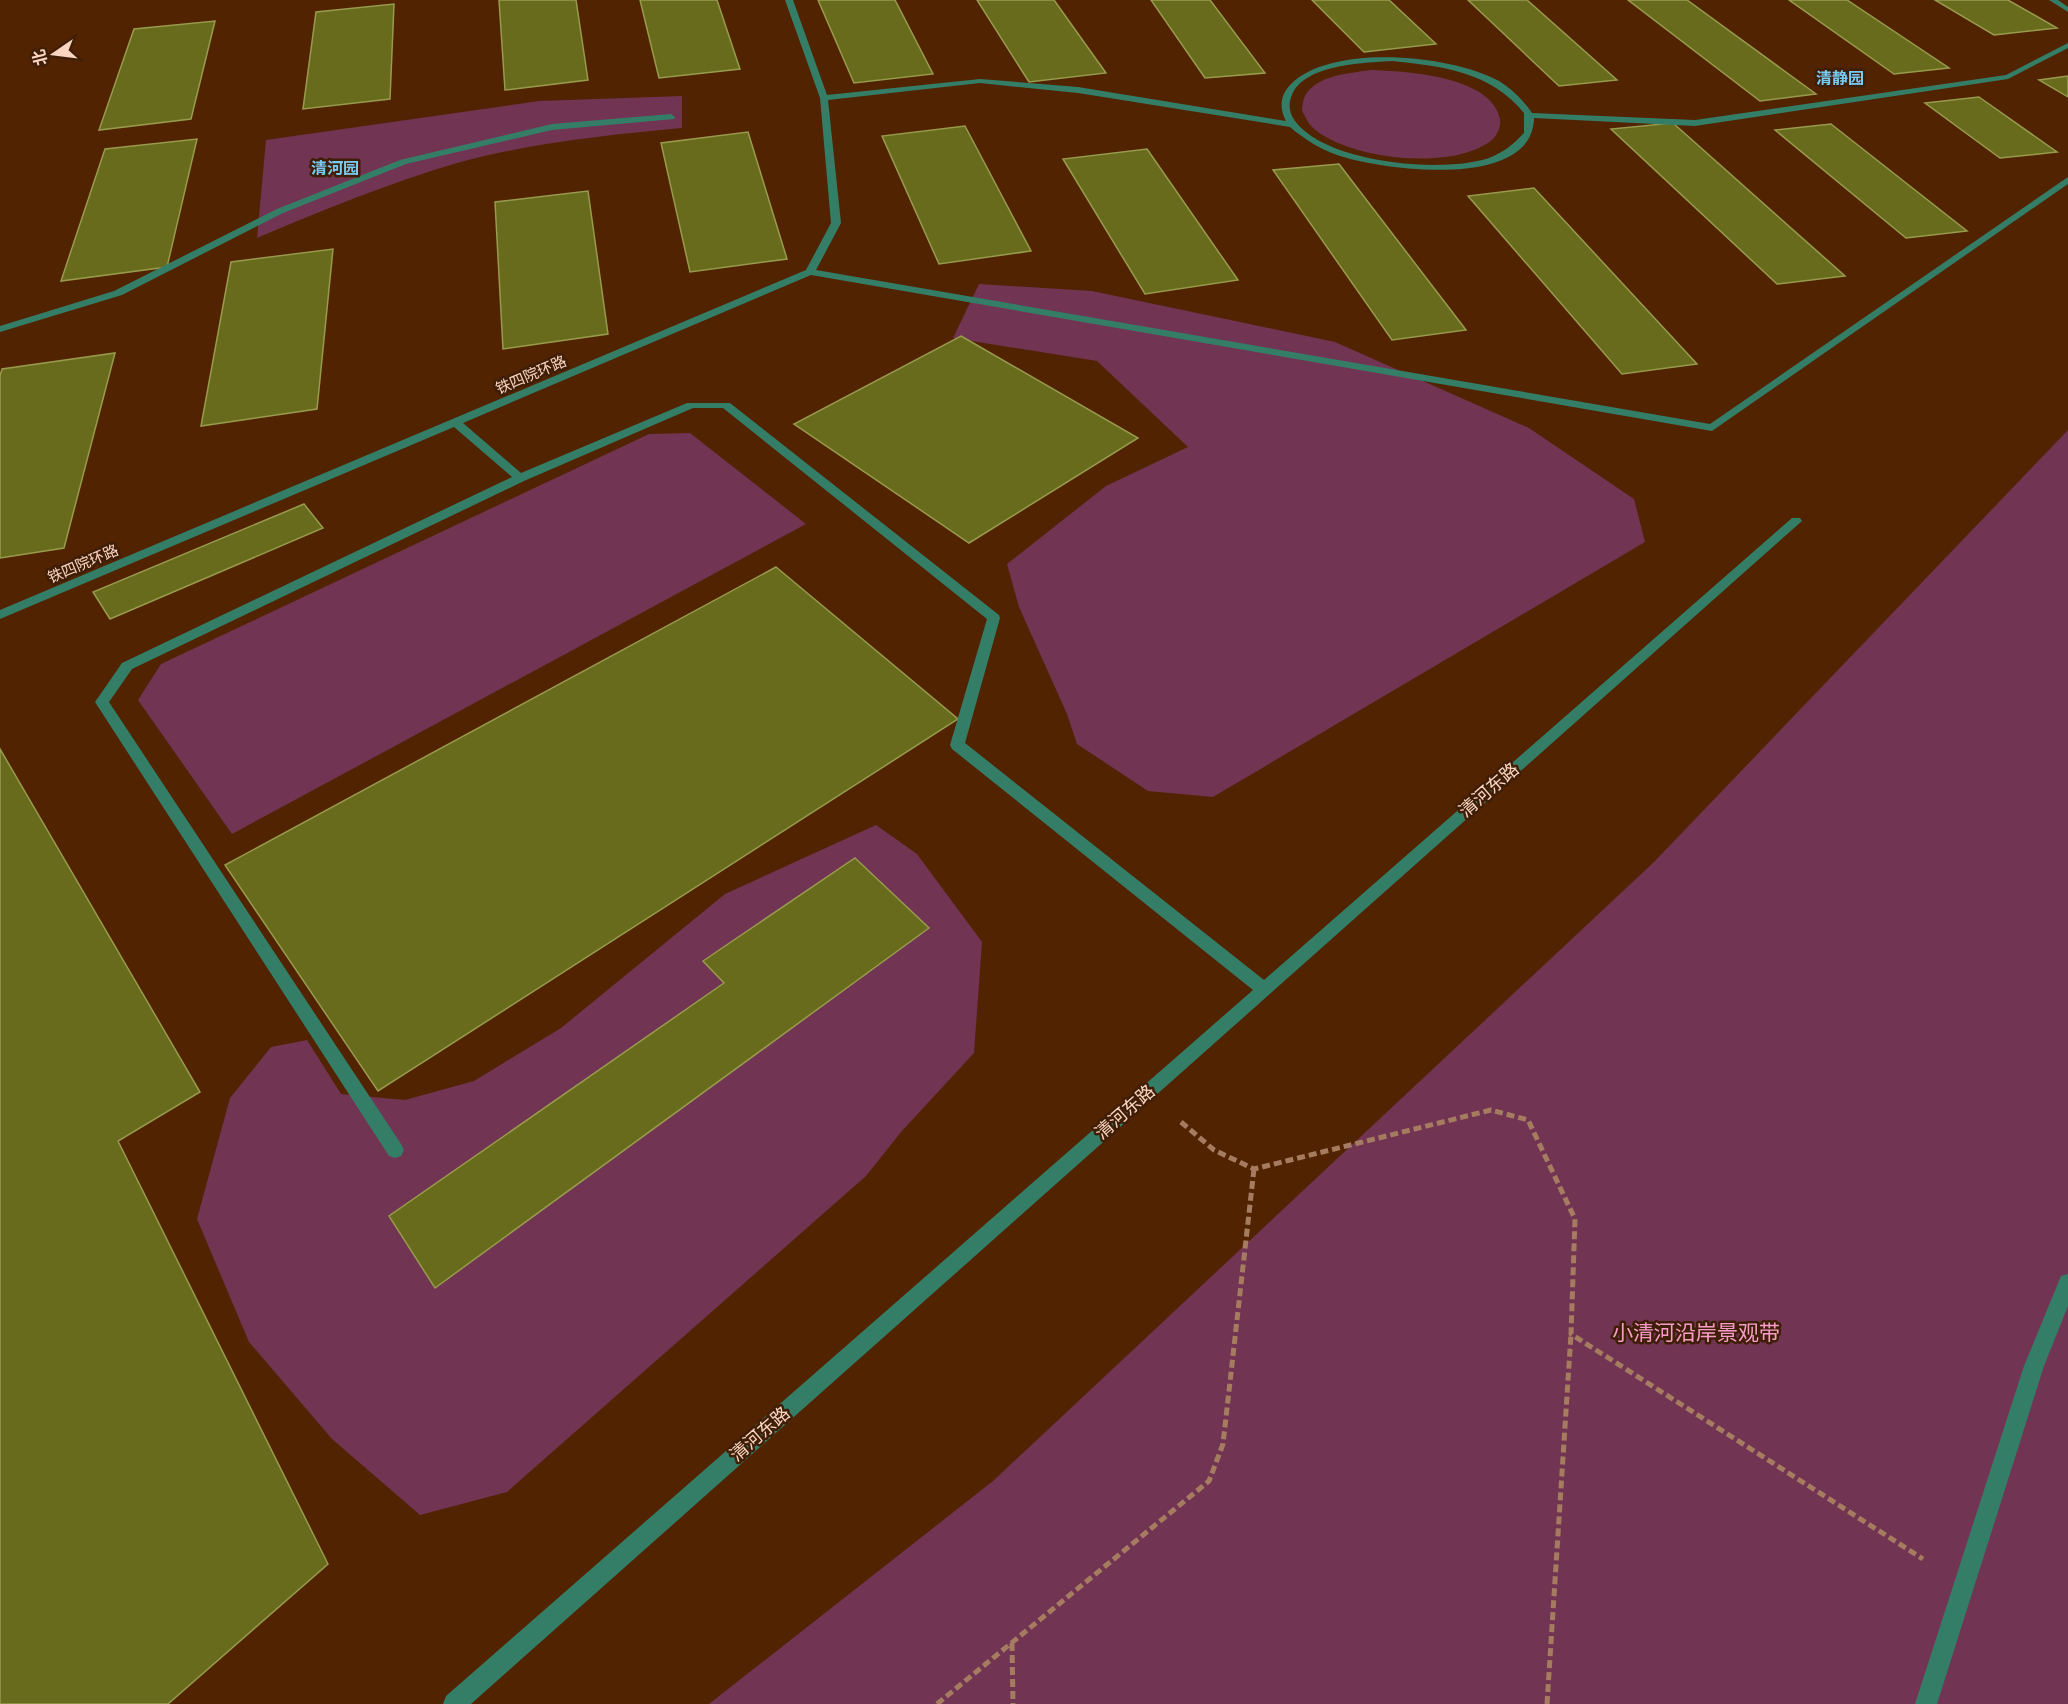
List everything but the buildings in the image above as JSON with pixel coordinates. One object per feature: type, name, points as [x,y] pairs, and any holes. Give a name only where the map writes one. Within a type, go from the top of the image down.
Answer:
[{"type":"street","points":[[789,0],[824,98],[836,224],[810,272],[1712,429],[2068,180]]},
{"type":"street","points":[[2053,0],[2068,10]]},
{"type":"street","points":[[1529,115],[1695,123],[2008,77],[2068,45]]},
{"type":"street","points":[[1392,59],[1429,62],[1463,70],[1494,82],[1516,97],[1529,115],[1528,134],[1511,151],[1481,163],[1440,168],[1395,166],[1352,158],[1317,143],[1293,125],[1284,108],[1287,92],[1302,78],[1326,67],[1356,61],[1392,59]]},
{"type":"street","points":[[824,98],[980,81],[1078,90],[1293,125]]},
{"type":"street","points":[[0,329],[118,293],[280,210],[403,162],[552,127],[671,117]]},
{"type":"street","name":"铁四院环路","points":[[0,615],[810,272]]},
{"type":"street","points":[[394,1150],[102,702],[126,666],[520,478],[691,405],[726,405],[994,618],[957,746],[1263,989]]},
{"type":"street","points":[[456,423],[520,478]]},
{"type":"street","name":"清河东路","points":[[454,1704],[1796,520]]},
{"type":"street","points":[[1926,1704],[2034,1366],[2068,1283]]},
{"type":"path","points":[[1148,1092],[1214,1150],[1254,1169],[1491,1110],[1527,1120],[1575,1219],[1571,1334],[1547,1704]]},
{"type":"path","points":[[937,1704],[1209,1481],[1223,1444],[1254,1169]]},
{"type":"path","points":[[1571,1334],[1964,1585]]},
{"type":"path","points":[[1012,1642],[1013,1704]]},
{"type":"green space","points":[[1371,70],[1425,75],[1465,85],[1481,93],[1494,105],[1500,119],[1498,132],[1493,139],[1476,149],[1454,156],[1401,158],[1349,147],[1327,138],[1308,123],[1302,111],[1304,98],[1310,89],[1325,79]]},
{"type":"green space","points":[[682,96],[682,128],[540,145],[457,163],[406,179],[257,238],[266,140],[539,101]]},
{"type":"green space","points":[[979,284],[1092,291],[1335,342],[1529,428],[1634,499],[1645,542],[1213,797],[1148,791],[1077,744],[1067,714],[1019,607],[1007,564],[1106,486],[1188,447],[1097,361],[953,338]]},
{"type":"green space","name":"小清河沿岸景观带","points":[[2068,430],[2068,1704],[709,1704],[993,1481],[1654,862]]},
{"type":"green space","points":[[690,433],[806,524],[232,834],[138,700],[161,664],[649,434]]},
{"type":"green space","points":[[876,825],[917,854],[982,942],[974,1053],[901,1132],[866,1176],[507,1492],[420,1515],[332,1439],[249,1342],[197,1219],[230,1098],[271,1047],[307,1040],[341,1094],[405,1100],[474,1081],[561,1028],[725,894]]},
{"type":"district","name":"清静园","points":[[1840,78]]},
{"type":"district","name":"清河园","points":[[335,168]]}]
